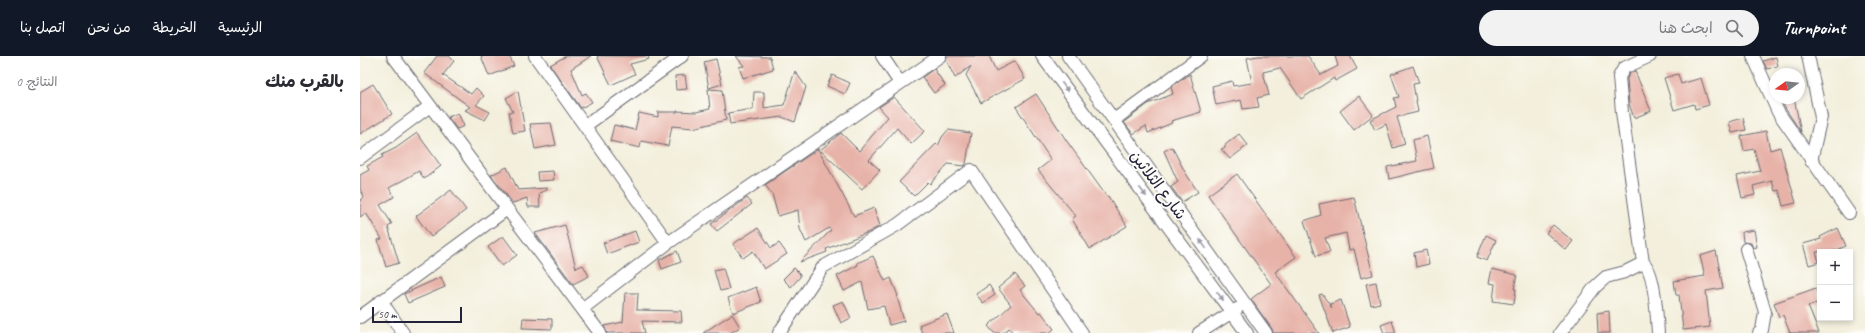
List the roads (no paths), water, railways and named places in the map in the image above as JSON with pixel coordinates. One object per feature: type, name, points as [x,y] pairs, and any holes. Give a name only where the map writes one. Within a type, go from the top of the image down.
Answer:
[{"type":"street","points":[[393,56],[600,333]]},
{"type":"street","points":[[535,56],[668,243]]},
{"type":"street","points":[[585,126],[682,56]]},
{"type":"street","points":[[882,56],[900,83]]},
{"type":"street","points":[[582,309],[668,243],[940,56]]},
{"type":"street","name":"شارع الثلاثين","points":[[1042,56],[1247,333]]},
{"type":"street","name":"شارع الثلاثين","points":[[1068,56],[1266,333]]},
{"type":"street","points":[[1114,120],[1201,56]]},
{"type":"street","points":[[1650,56],[1624,68],[1619,77],[1622,112],[1643,263],[1649,270],[1658,333]]},
{"type":"street","points":[[1753,56],[1778,112],[1849,213]]},
{"type":"street","points":[[1808,56],[1821,117],[1811,161]]},
{"type":"street","points":[[360,158],[430,106]]},
{"type":"street","points":[[779,333],[823,267],[896,225],[971,170],[1082,333]]},
{"type":"street","points":[[360,317],[507,209]]},
{"type":"street","points":[[1746,249],[1765,312],[1762,332]]},
{"type":"street","points":[[1560,333],[1595,287],[1606,277],[1625,272],[1643,263]]},
{"type":"street","points":[[381,302],[403,333]]},
{"type":"street","points":[[1199,333],[1245,304]]}]
